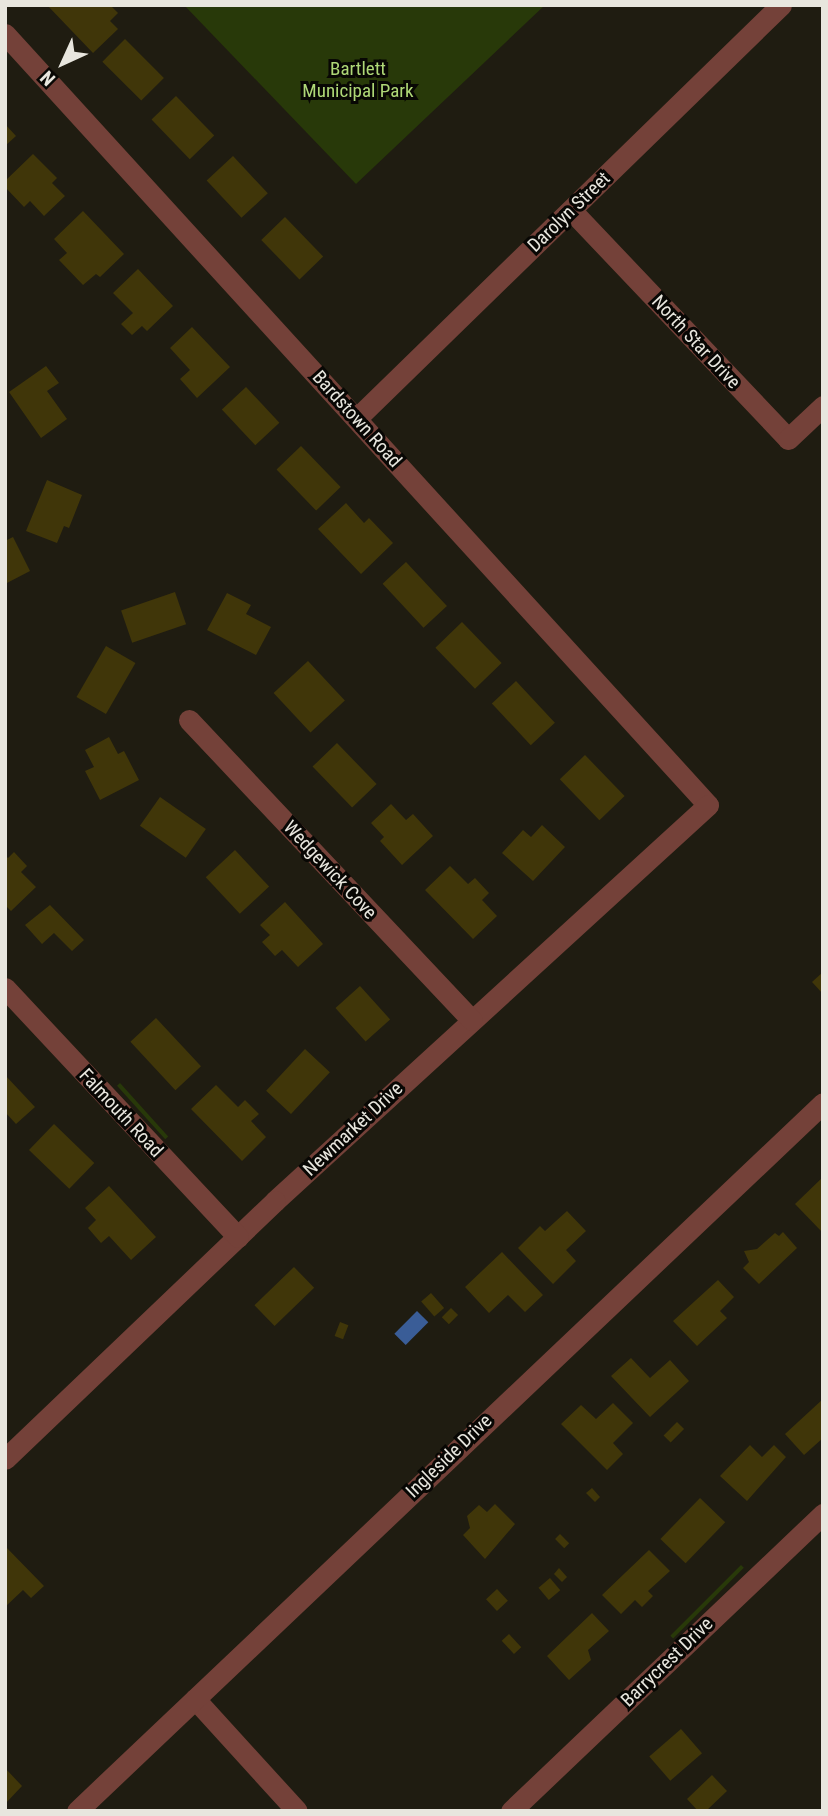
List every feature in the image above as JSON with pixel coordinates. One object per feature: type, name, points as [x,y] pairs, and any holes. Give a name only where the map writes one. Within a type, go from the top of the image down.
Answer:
[{"type":"street","name":"Darolyn Street","points":[[356,418],[781,5]]},
{"type":"street","name":"Bardstown Road","points":[[5,34],[708,806]]},
{"type":"street","name":"North Star Drive","points":[[571,210],[788,439],[823,406]]},
{"type":"street","name":"Wedgewick Cove","points":[[189,720],[472,1020]]},
{"type":"street","name":"Newmarket Drive","points":[[5,1459],[237,1237],[708,806]]},
{"type":"street","name":"Falmouth Road","points":[[5,988],[237,1237]]},
{"type":"street","name":"Ingleside Drive","points":[[77,1811],[823,1103]]},
{"type":"street","name":"Barrycrest Drive","points":[[511,1811],[823,1514]]},
{"type":"street","points":[[195,1699],[297,1811]]},
{"type":"green space","name":"Bartlett Municipal Park","points":[[184,5],[545,5],[356,184]]},
{"type":"green space","points":[[120,1083],[168,1137],[165,1139],[117,1086]]},
{"type":"green space","points":[[741,1565],[744,1568],[673,1639],[670,1636]]},
{"type":"water","points":[[417,1311],[428,1322],[406,1345],[394,1334]]},
{"type":"building","points":[[47,5],[110,5],[118,13],[110,21],[118,29],[93,53]]},
{"type":"building","points":[[125,39],[164,78],[141,101],[102,62]]},
{"type":"building","points":[[176,96],[214,136],[190,159],[152,120]]},
{"type":"building","points":[[5,124],[16,136],[5,146]]},
{"type":"building","points":[[33,154],[57,178],[52,183],[65,196],[44,216],[30,201],[24,207],[5,187],[5,181]]},
{"type":"building","points":[[233,156],[268,193],[241,218],[207,181]]},
{"type":"building","points":[[83,211],[124,254],[100,277],[96,274],[83,285],[59,260],[67,253],[54,239]]},
{"type":"building","points":[[285,217],[323,257],[299,279],[261,240]]},
{"type":"building","points":[[138,269],[173,306],[147,331],[142,326],[132,335],[121,324],[133,313],[113,293]]},
{"type":"building","points":[[192,327],[230,367],[197,398],[180,379],[190,370],[170,348]]},
{"type":"building","points":[[46,366],[59,383],[47,391],[67,419],[41,438],[9,392]]},
{"type":"building","points":[[246,387],[279,423],[255,445],[222,410]]},
{"type":"building","points":[[301,446],[341,487],[316,511],[277,470]]},
{"type":"building","points":[[47,480],[82,495],[69,528],[64,526],[57,543],[26,531]]},
{"type":"building","points":[[346,503],[364,523],[369,518],[393,543],[361,574],[318,529]]},
{"type":"building","points":[[13,537],[30,571],[5,584],[5,541]]},
{"type":"building","points":[[406,562],[447,606],[424,628],[383,584]]},
{"type":"building","points":[[175,592],[186,624],[132,643],[121,611]]},
{"type":"building","points":[[227,593],[251,605],[246,614],[271,627],[256,655],[207,630]]},
{"type":"building","points":[[462,622],[502,663],[475,689],[435,648]]},
{"type":"building","points":[[106,646],[135,663],[106,714],[76,697]]},
{"type":"building","points":[[308,661],[345,700],[310,733],[274,693]]},
{"type":"building","points":[[516,681],[555,723],[531,745],[492,704]]},
{"type":"building","points":[[109,737],[118,754],[124,751],[139,780],[100,800],[85,771],[94,767],[85,750]]},
{"type":"building","points":[[337,743],[377,784],[352,808],[313,767]]},
{"type":"building","points":[[585,755],[625,796],[599,820],[560,779]]},
{"type":"building","points":[[160,797],[206,829],[186,858],[140,826]]},
{"type":"building","points":[[391,804],[406,820],[413,814],[433,836],[402,865],[380,841],[384,837],[371,823]]},
{"type":"building","points":[[542,825],[565,847],[533,881],[502,853],[523,830],[531,837]]},
{"type":"building","points":[[235,850],[269,887],[240,914],[206,877]]},
{"type":"building","points":[[14,852],[27,866],[21,872],[36,887],[11,911],[5,905],[5,855],[8,858]]},
{"type":"building","points":[[450,866],[468,884],[475,878],[489,893],[482,900],[497,916],[473,939],[425,890]]},
{"type":"building","points":[[285,902],[323,944],[298,967],[282,950],[275,956],[262,942],[270,935],[260,925]]},
{"type":"building","points":[[50,905],[84,940],[72,951],[54,933],[42,944],[25,925]]},
{"type":"building","points":[[823,972],[823,994],[812,982]]},
{"type":"building","points":[[360,986],[390,1019],[366,1042],[335,1008]]},
{"type":"building","points":[[156,1018],[201,1066],[175,1090],[130,1042]]},
{"type":"building","points":[[305,1049],[330,1072],[291,1114],[266,1091]]},
{"type":"building","points":[[5,1075],[35,1107],[16,1124],[5,1112]]},
{"type":"building","points":[[216,1085],[238,1107],[245,1100],[259,1114],[251,1121],[266,1137],[242,1161],[191,1109]]},
{"type":"building","points":[[54,1124],[94,1163],[69,1189],[29,1150]]},
{"type":"building","points":[[823,1177],[823,1233],[795,1204]]},
{"type":"building","points":[[109,1186],[156,1237],[131,1260],[109,1236],[101,1243],[88,1228],[96,1220],[85,1208]]},
{"type":"building","points":[[567,1211],[586,1231],[566,1250],[576,1261],[553,1284],[518,1248],[540,1226],[545,1231]]},
{"type":"building","points":[[783,1232],[797,1248],[759,1284],[743,1268],[749,1262],[744,1251],[757,1249],[775,1233],[779,1236]]},
{"type":"building","points":[[502,1252],[543,1295],[525,1312],[508,1295],[489,1313],[465,1287]]},
{"type":"building","points":[[294,1267],[314,1288],[275,1326],[254,1305]]},
{"type":"building","points":[[718,1280],[734,1297],[720,1311],[727,1318],[697,1346],[673,1321]]},
{"type":"building","points":[[431,1293],[444,1308],[434,1317],[421,1302]]},
{"type":"building","points":[[451,1308],[458,1315],[449,1324],[442,1317]]},
{"type":"building","points":[[340,1322],[348,1325],[343,1339],[335,1336]]},
{"type":"building","points":[[631,1358],[650,1378],[670,1360],[689,1381],[650,1417],[611,1376]]},
{"type":"building","points":[[823,1399],[823,1438],[804,1455],[785,1434]]},
{"type":"building","points":[[613,1403],[633,1423],[613,1443],[623,1454],[607,1470],[561,1424],[581,1405],[596,1419]]},
{"type":"building","points":[[677,1422],[684,1429],[671,1443],[664,1435]]},
{"type":"building","points":[[750,1445],[762,1457],[774,1445],[786,1457],[747,1501],[720,1476]]},
{"type":"building","points":[[592,1488],[600,1497],[595,1502],[586,1493]]},
{"type":"building","points":[[700,1498],[725,1522],[686,1563],[660,1539]]},
{"type":"building","points":[[495,1504],[515,1524],[485,1559],[463,1535],[470,1528],[467,1516],[479,1505],[487,1512]]},
{"type":"building","points":[[560,1534],[569,1543],[564,1548],[555,1539]]},
{"type":"building","points":[[5,1546],[44,1586],[31,1598],[23,1590],[5,1607]]},
{"type":"building","points":[[649,1550],[670,1571],[648,1591],[653,1596],[642,1607],[635,1600],[621,1614],[602,1595]]},
{"type":"building","points":[[559,1568],[567,1577],[562,1582],[554,1574]]},
{"type":"building","points":[[550,1578],[560,1590],[549,1600],[539,1588]]},
{"type":"building","points":[[497,1589],[508,1601],[497,1611],[486,1599]]},
{"type":"building","points":[[592,1613],[609,1631],[588,1650],[591,1660],[569,1680],[547,1656]]},
{"type":"building","points":[[509,1634],[521,1647],[514,1654],[502,1641]]},
{"type":"building","points":[[681,1729],[702,1753],[670,1781],[649,1757]]},
{"type":"building","points":[[5,1768],[22,1786],[5,1804]]},
{"type":"building","points":[[712,1775],[727,1791],[706,1811],[698,1811],[687,1799]]}]
